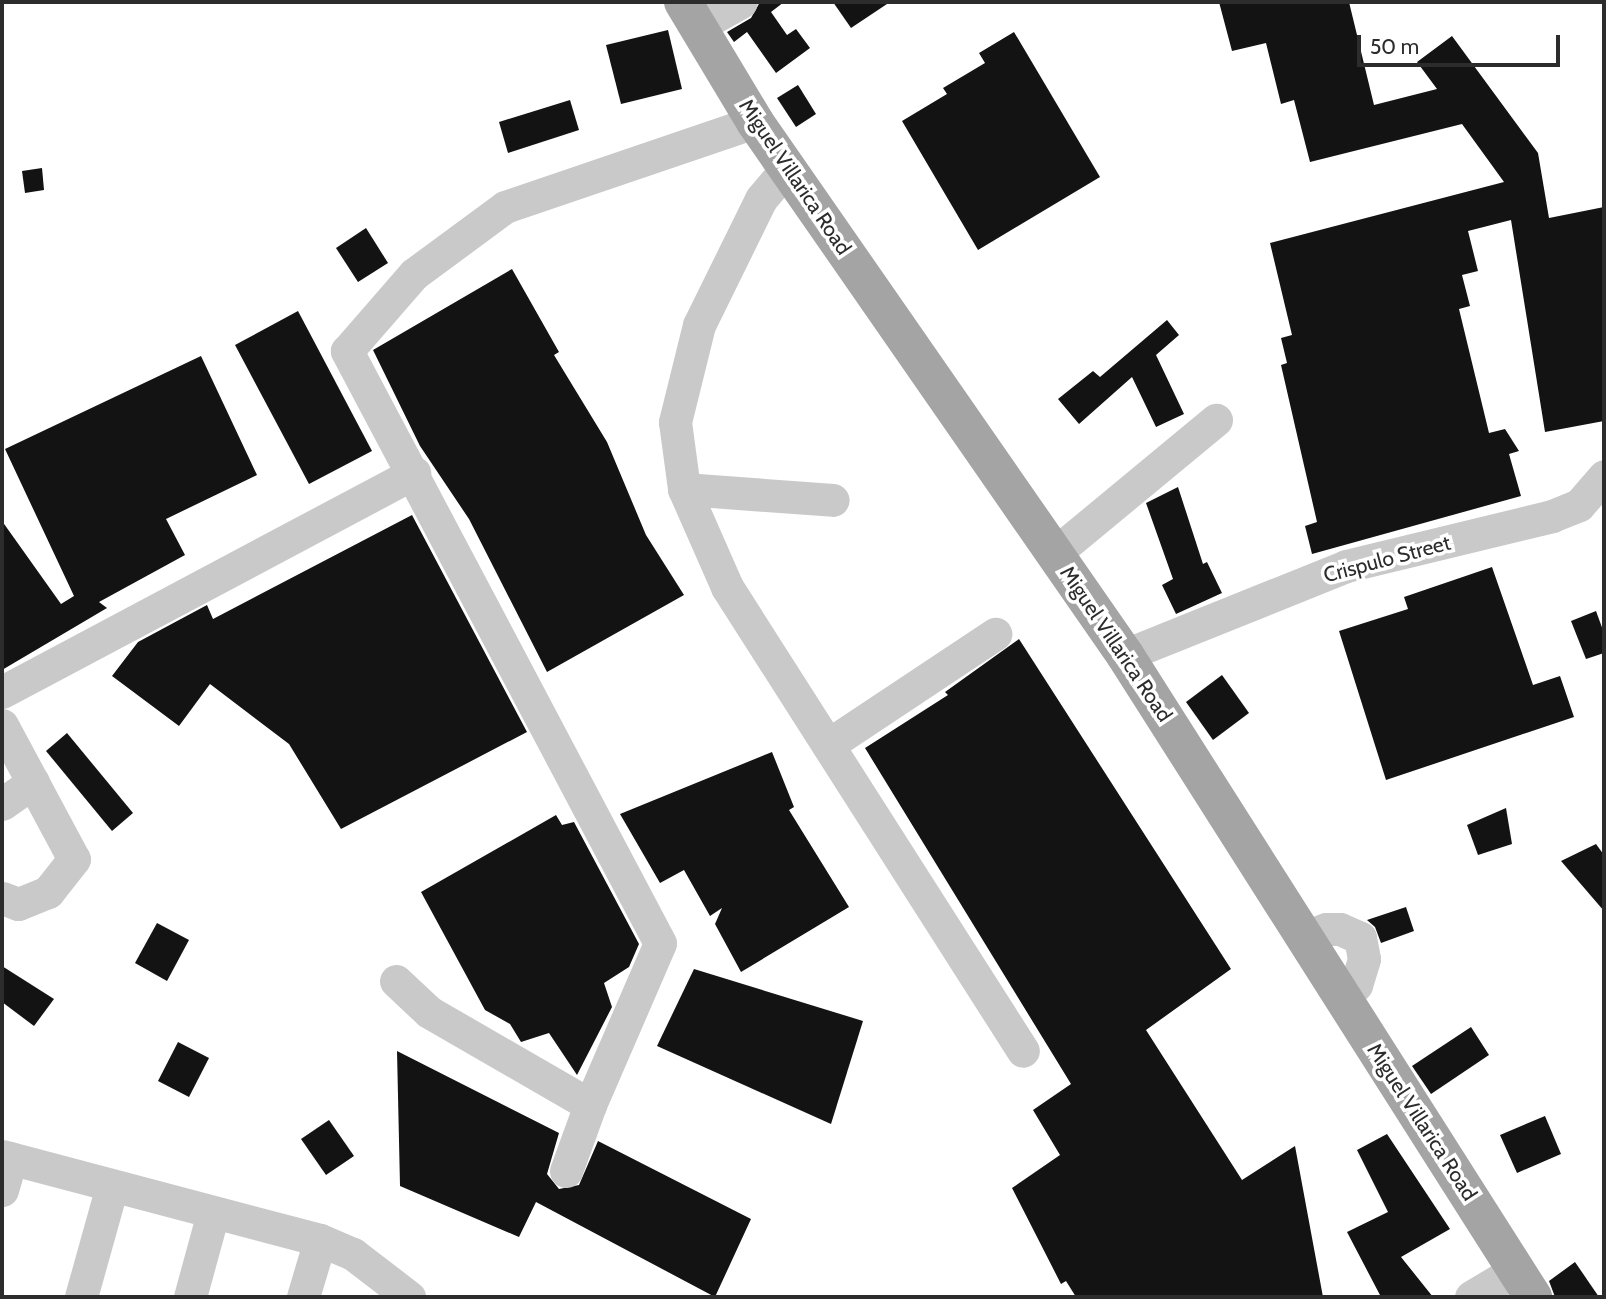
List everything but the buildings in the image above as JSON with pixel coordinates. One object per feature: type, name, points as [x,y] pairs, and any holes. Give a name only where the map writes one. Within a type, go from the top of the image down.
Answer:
[{"type":"main road","name":"Miguel Villarica Road","points":[[690,14],[755,121],[1125,655],[1525,1284]]},
{"type":"street","points":[[690,14],[741,2]]},
{"type":"street","points":[[566,1171],[590,1105],[660,943],[414,473],[347,351],[414,274],[505,207],[755,121]]},
{"type":"street","points":[[787,168],[761,199],[699,325],[675,422],[684,489],[727,587],[1023,1051]]},
{"type":"street","points":[[1055,553],[1216,420]]},
{"type":"street","points":[[2,692],[414,473]]},
{"type":"street","name":"Crispulo Street","points":[[1125,655],[1346,566],[1552,516],[1579,505],[1604,477]]},
{"type":"street","points":[[684,489],[833,500]]},
{"type":"street","points":[[828,745],[995,634]]},
{"type":"street","points":[[2,724],[74,859],[48,892],[18,904],[2,898]]},
{"type":"street","points":[[2,804],[33,782]]},
{"type":"street","points":[[396,981],[429,1012],[590,1105]]},
{"type":"street","points":[[5,1168],[112,1186],[320,1240],[353,1254],[409,1297]]},
{"type":"street","points":[[81,1297],[112,1186]]},
{"type":"street","points":[[191,1297],[213,1213]]},
{"type":"street","points":[[303,1297],[320,1240]]},
{"type":"street","points":[[1471,1297],[1525,1284]]}]
